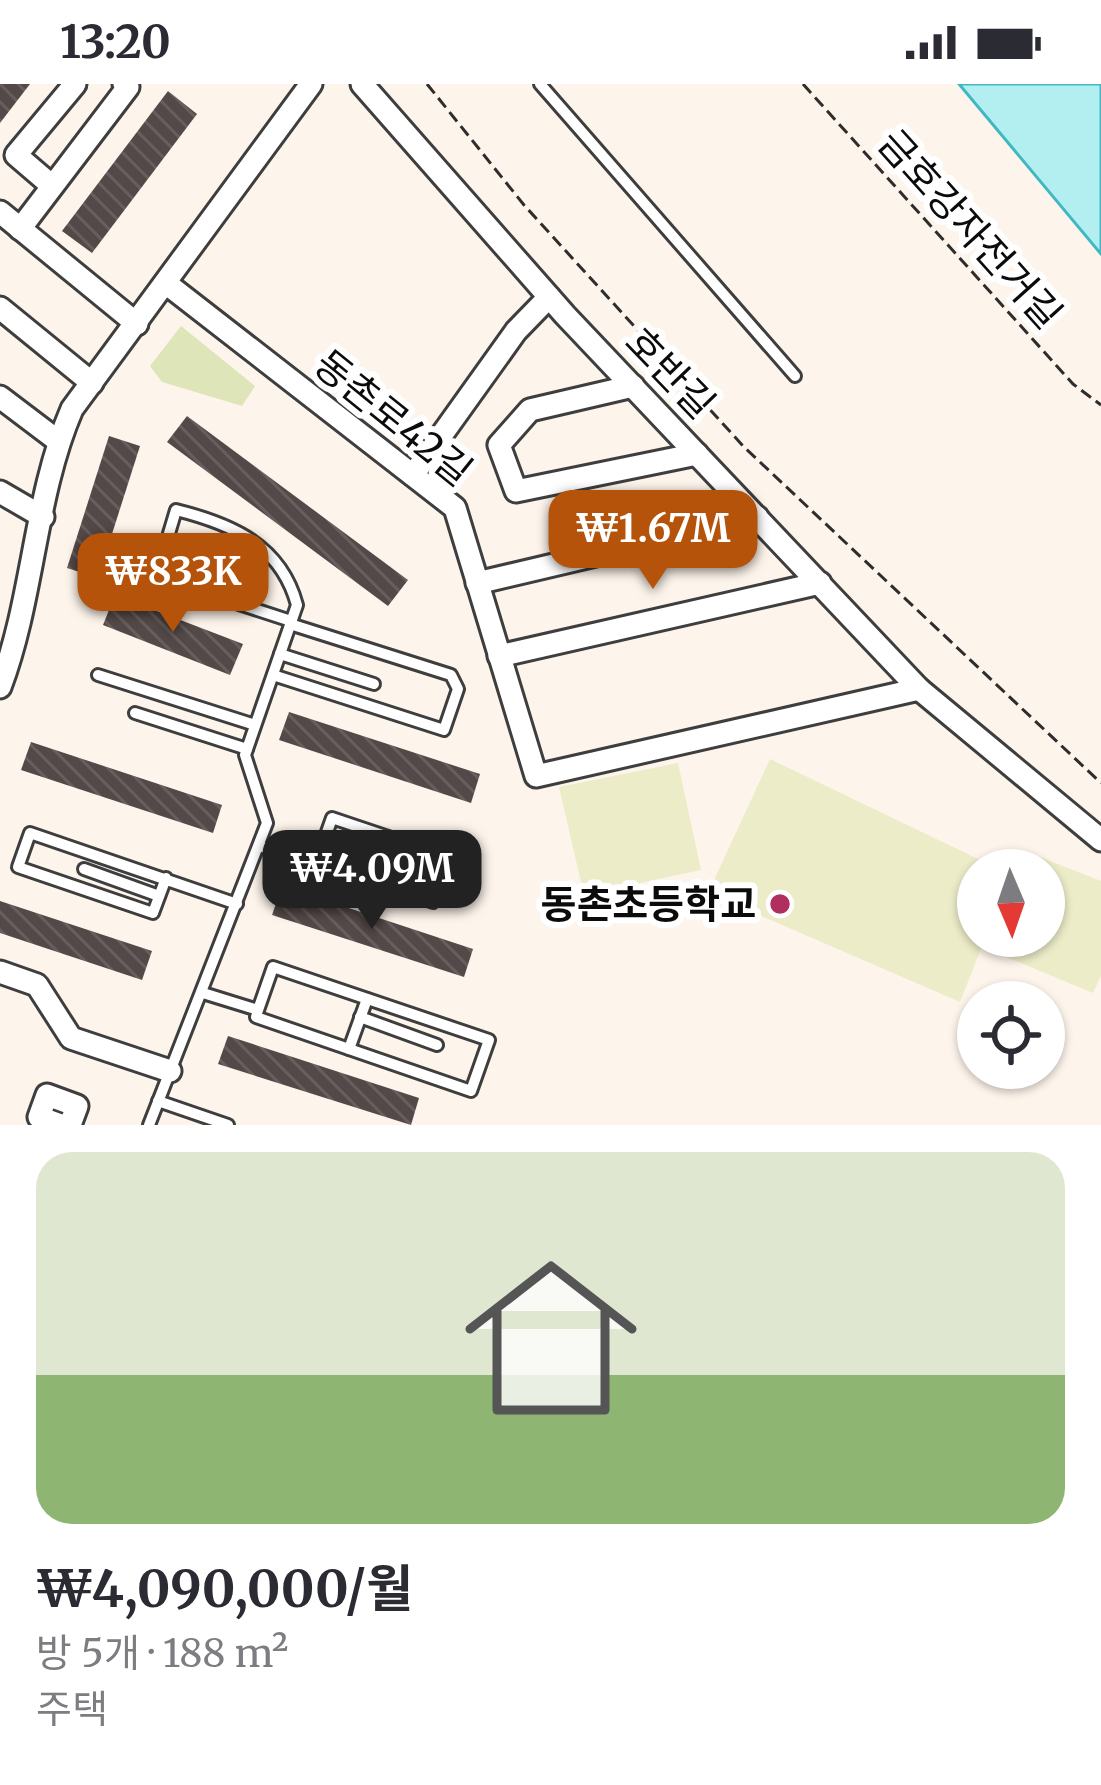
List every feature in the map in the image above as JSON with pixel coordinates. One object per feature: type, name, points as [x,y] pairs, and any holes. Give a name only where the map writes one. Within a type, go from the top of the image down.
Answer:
[{"type":"street","points":[[52,185],[16,155],[75,84]]},
{"type":"street","points":[[20,229],[128,87],[124,84]]},
{"type":"street","points":[[0,687],[26,606],[58,440],[72,409],[311,84]]},
{"type":"street","name":"호반길","points":[[362,84],[549,297],[919,689],[1101,840]]},
{"type":"street","points":[[0,212],[137,324]]},
{"type":"street","name":"동촌로42길","points":[[167,284],[455,508],[536,776],[919,689]]},
{"type":"street","points":[[413,476],[516,331],[549,297]]},
{"type":"street","points":[[0,308],[92,383]]},
{"type":"street","points":[[633,386],[530,410],[500,445],[516,491],[697,454]]},
{"type":"street","points":[[0,397],[58,440]]},
{"type":"street","points":[[0,492],[43,518]]},
{"type":"street","points":[[477,583],[757,517]]},
{"type":"street","points":[[500,656],[820,583]]},
{"type":"street","points":[[0,972],[37,985],[71,1038],[170,1071]]},
{"type":"street","points":[[61,1125],[39,1117],[47,1095],[77,1106],[70,1125]]},
{"type":"lane","points":[[540,84],[795,376]]},
{"type":"lane","points":[[149,1125],[267,823],[245,755],[255,725],[273,675],[280,654],[291,623],[297,605],[290,580],[248,535],[214,519],[176,510],[156,577],[291,623],[451,675],[458,688],[444,730],[273,675]]},
{"type":"lane","points":[[280,654],[374,684]]},
{"type":"lane","points":[[98,675],[255,725]]},
{"type":"lane","points":[[135,713],[247,749]]},
{"type":"lane","points":[[259,846],[433,902],[448,857],[332,818],[316,863]]},
{"type":"lane","points":[[166,878],[153,913],[18,867],[30,832],[166,878],[237,904]]},
{"type":"lane","points":[[322,847],[399,873]]},
{"type":"lane","points":[[83,869],[159,896]]},
{"type":"lane","points":[[273,967],[489,1040],[471,1091],[256,1017],[258,1010],[273,967]]},
{"type":"lane","points":[[203,993],[258,1010]]},
{"type":"lane","points":[[349,1049],[367,999]]},
{"type":"lane","points":[[360,1017],[437,1045]]},
{"type":"lane","points":[[158,1101],[225,1125]]},
{"type":"path","points":[[427,84],[524,205],[744,447],[1101,783]]},
{"type":"path","name":"금호강자전거길","points":[[803,84],[1072,384],[1101,405]]},
{"type":"green space","points":[[181,326],[255,386],[242,406],[162,382],[150,366]]},
{"type":"green space","points":[[770,759],[957,849],[957,957],[978,957],[968,981],[957,981],[957,1001],[708,893]]},
{"type":"green space","points":[[678,763],[701,870],[584,895],[559,787]]},
{"type":"green space","points":[[1065,867],[1101,881],[1101,976],[1093,993],[1006,957],[1065,957]]},
{"type":"water","points":[[959,84],[1101,84],[1101,254]]},
{"type":"building","points":[[0,84],[30,84],[0,123]]},
{"type":"building","points":[[168,91],[197,114],[92,253],[62,231]]},
{"type":"building","points":[[187,416],[408,580],[388,606],[167,442]]},
{"type":"building","points":[[109,436],[140,446],[98,578],[67,568]]},
{"type":"building","points":[[115,595],[243,644],[230,675],[103,625]]},
{"type":"building","points":[[289,712],[480,774],[471,803],[279,740]]},
{"type":"building","points":[[31,742],[222,805],[213,833],[21,770]]},
{"type":"building","points":[[282,886],[473,949],[464,977],[272,915]]},
{"type":"building","points":[[0,901],[152,951],[142,980],[0,933]]},
{"type":"building","points":[[228,1036],[419,1098],[411,1125],[218,1064]]},
{"type":"place","name":"동촌초등학교","points":[[780,904]]}]
